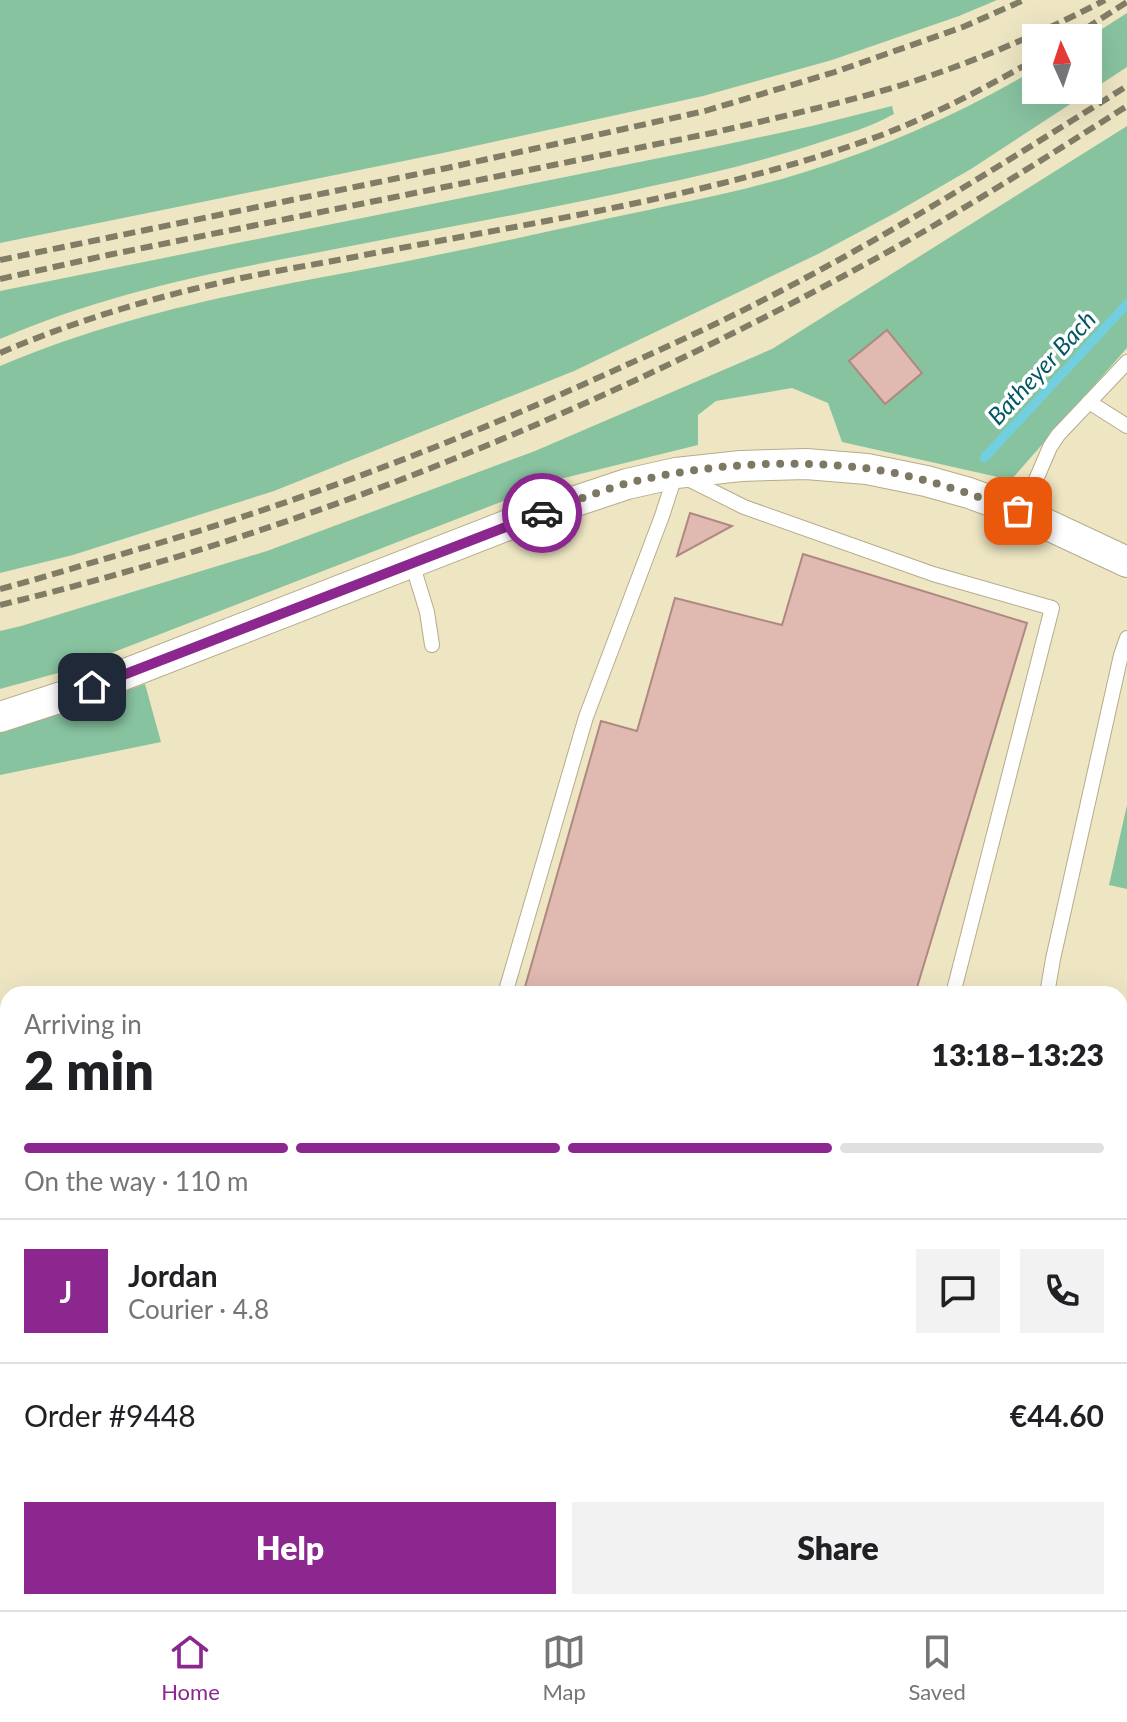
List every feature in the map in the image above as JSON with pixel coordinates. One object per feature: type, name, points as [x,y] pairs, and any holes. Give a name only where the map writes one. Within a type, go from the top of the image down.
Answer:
[{"type":"street","points":[[0,717],[92,687],[531,516],[627,484],[676,473],[741,466],[806,464],[867,469],[969,493],[1018,511],[1127,562]]},
{"type":"lane","points":[[1018,511],[1032,489],[1050,447],[1127,362]]},
{"type":"lane","points":[[1089,402],[1127,426]]},
{"type":"lane","points":[[507,986],[586,717],[676,473],[744,507],[933,574],[1052,608],[955,986]]},
{"type":"lane","points":[[412,563],[427,612],[432,645]]},
{"type":"lane","points":[[1048,986],[1127,638]]},
{"type":"green space","points":[[0,0],[997,0],[832,60],[703,96],[443,153],[0,243]]},
{"type":"green space","points":[[1127,13],[1127,67],[1102,83],[1102,29]]},
{"type":"green space","points":[[1022,77],[1022,104],[1070,104],[971,169],[895,213],[818,254],[574,371],[274,491],[73,555],[0,573],[0,366],[89,333],[178,308],[517,238],[781,179],[865,151],[980,100]]},
{"type":"green space","points":[[892,106],[894,114],[867,126],[737,166],[569,204],[197,277],[78,309],[0,339],[0,291],[714,147]]},
{"type":"green space","points":[[1127,126],[1127,348],[1011,480],[842,442],[828,403],[792,388],[716,401],[698,415],[698,445],[560,479],[65,671],[0,689],[0,631],[267,551],[535,451],[772,349]]},
{"type":"green space","points":[[145,684],[161,742],[0,775],[0,732]]},
{"type":"green space","points":[[1127,805],[1127,889],[1109,885]]},
{"type":"building","points":[[887,330],[922,373],[885,404],[849,361]]},
{"type":"building","points":[[690,513],[732,526],[677,556]]},
{"type":"building","points":[[803,554],[1027,623],[917,986],[525,986],[601,721],[637,731],[675,598],[782,625]]},
{"type":"waterway","name":"Batheyer Bach","points":[[984,458],[1127,304]]},
{"type":"railway","points":[[0,260],[447,168],[705,111],[835,72],[963,27],[1024,0]]},
{"type":"railway","points":[[0,279],[712,133],[831,105],[902,85],[980,57],[1105,0]]},
{"type":"railway","points":[[1093,24],[1127,2]]},
{"type":"railway","points":[[0,353],[108,313],[219,283],[617,207],[814,158],[899,128],[1022,66]]},
{"type":"railway","points":[[0,589],[170,540],[293,500],[414,455],[593,380],[728,318],[818,271],[952,194],[1127,86]]},
{"type":"railway","points":[[0,605],[116,575],[232,540],[458,457],[570,410],[787,306],[893,249],[1127,106]]},
{"type":"way so far","points":[[542,513],[627,484],[676,473],[741,466],[806,464],[867,469],[926,481],[1018,511]]},
{"type":"route","points":[[92,687],[542,513]]}]
